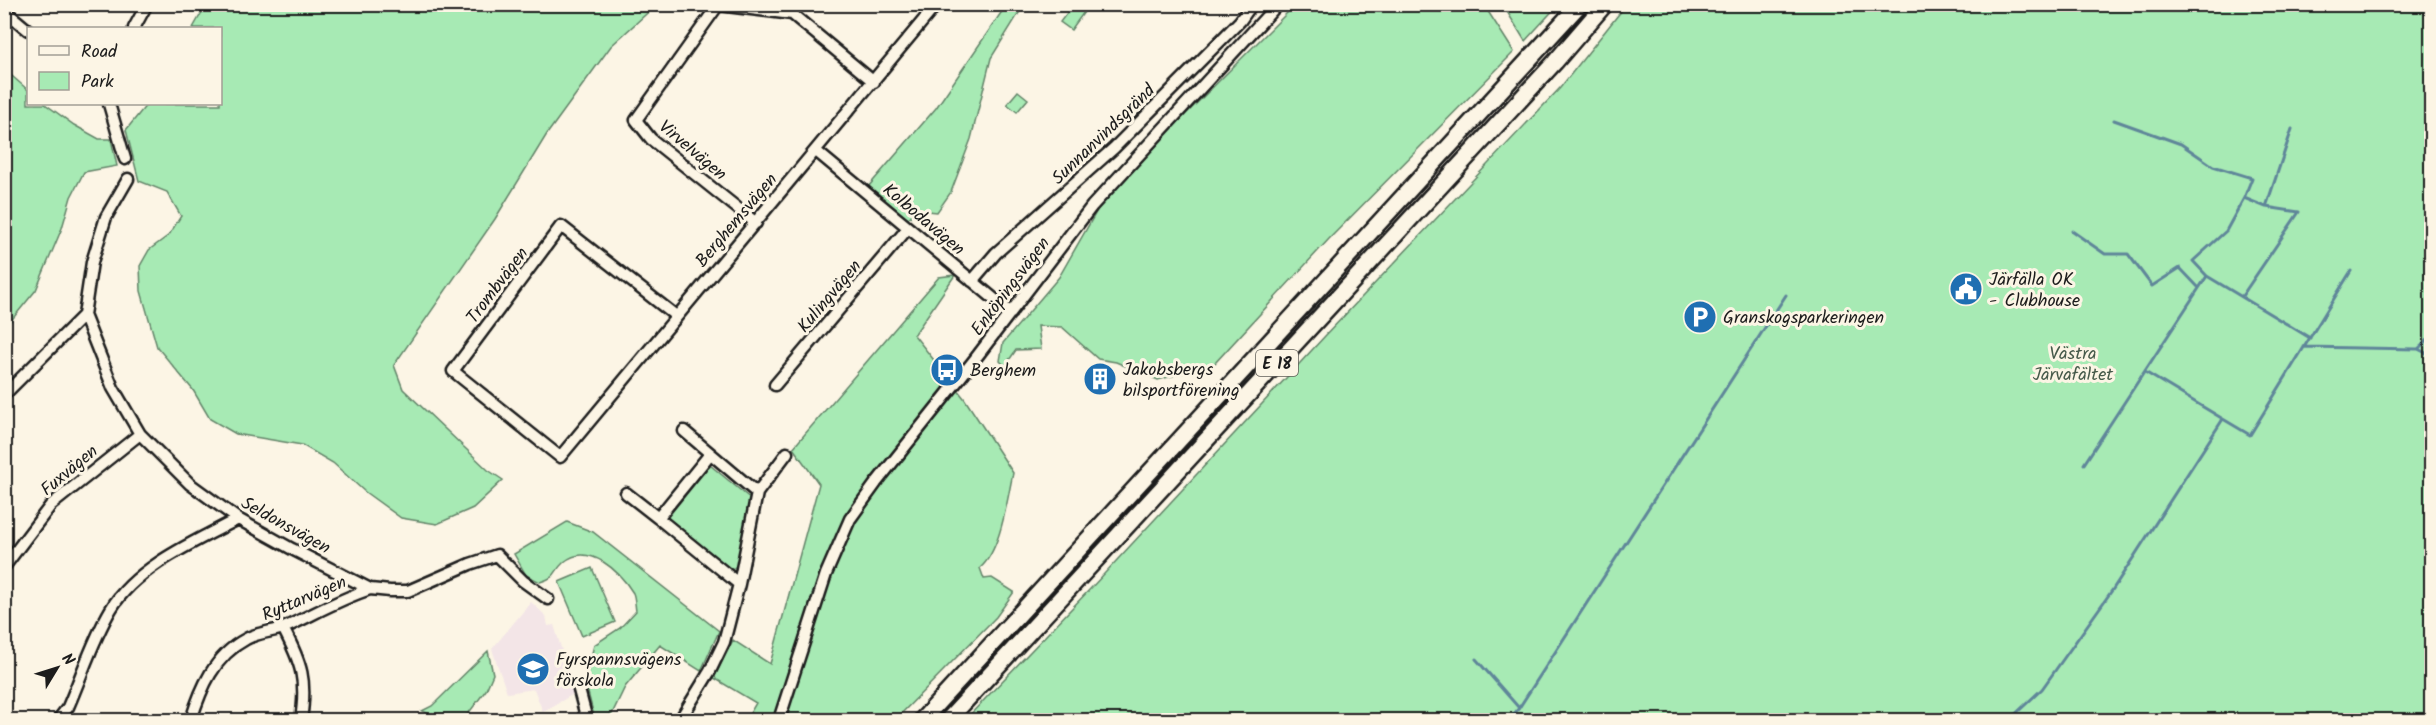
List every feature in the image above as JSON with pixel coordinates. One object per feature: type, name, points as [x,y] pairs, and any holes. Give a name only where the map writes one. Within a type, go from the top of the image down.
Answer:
[{"type":"highway","name":"E 18","points":[[922,720],[1580,4]]},
{"type":"highway","name":"E 18","points":[[948,720],[1539,80],[1605,4]]},
{"type":"street","points":[[135,27],[147,4]]},
{"type":"street","name":"Berghemsvägen","points":[[560,457],[938,4]]},
{"type":"street","name":"Sunnanvindsgränd","points":[[972,280],[996,253],[1114,148],[1240,21],[1252,4]]},
{"type":"street","name":"Enköpingsvägen","points":[[779,720],[826,574],[850,519],[1092,206],[1278,4]]},
{"type":"street","name":"Virvelvägen","points":[[756,223],[651,139],[636,120],[718,5],[792,14],[874,82]]},
{"type":"street","points":[[4,10],[27,29]]},
{"type":"street","points":[[109,105],[124,159]]},
{"type":"street","name":"Kolbodavägen","points":[[816,151],[1011,313]]},
{"type":"street","points":[[4,395],[84,315],[92,262],[105,217],[128,179]]},
{"type":"street","name":"Trombvägen","points":[[560,457],[453,371],[561,226],[676,316]]},
{"type":"street","name":"Kulingvägen","points":[[774,385],[908,228]]},
{"type":"street","name":"Seldonsvägen","points":[[84,315],[113,388],[140,434],[190,484],[238,519],[370,588],[408,591],[497,555],[523,580],[548,599]]},
{"type":"street","points":[[684,431],[757,493]]},
{"type":"street","name":"Fuxvägen","points":[[4,567],[51,505],[140,434]]},
{"type":"street","points":[[680,720],[710,671],[724,642],[739,584],[757,493],[787,453]]},
{"type":"street","points":[[658,518],[710,454]]},
{"type":"street","points":[[626,493],[739,584]]},
{"type":"street","points":[[58,720],[68,707],[112,608],[133,584],[168,556],[238,519]]},
{"type":"street","name":"Ryttarvägen","points":[[191,720],[199,696],[218,659],[247,638],[283,628],[370,588]]},
{"type":"street","points":[[283,628],[303,669],[305,697],[301,720]]},
{"type":"street","points":[[578,686],[587,720]]},
{"type":"shaded area","name":"Fyrspannsvägens förskola","points":[[531,602],[546,616],[548,626],[554,625],[575,693],[543,712],[534,689],[507,693],[492,649]]},
{"type":"green space","points":[[1007,4],[1024,5],[991,58],[971,139],[951,192],[937,212],[918,210],[907,219],[868,187],[936,108]]},
{"type":"green space","points":[[206,5],[656,5],[611,46],[547,134],[495,219],[394,365],[403,389],[488,470],[503,480],[473,508],[437,524],[401,518],[365,492],[333,463],[302,445],[236,434],[210,419],[193,390],[157,347],[141,291],[140,266],[149,250],[169,235],[181,216],[167,192],[139,181],[126,130],[146,105],[222,105],[222,27],[194,27]]},
{"type":"green space","points":[[1073,5],[1084,12],[1071,30],[1060,22]]},
{"type":"green space","points":[[1295,5],[1484,5],[1514,52],[1329,239],[1214,364],[1158,380],[1116,362],[1098,359],[1062,327],[1038,326],[1041,349],[1016,350],[1005,366],[1000,361],[1003,343],[1059,277],[1098,209],[1163,137]]},
{"type":"green space","points":[[1503,5],[1558,5],[1525,41]]},
{"type":"green space","name":"Västra Järvafältet","points":[[1626,5],[2431,5],[2431,720],[965,720],[1560,88]]},
{"type":"green space","points":[[5,70],[27,89],[27,105],[46,105],[74,125],[99,139],[111,139],[117,166],[84,172],[71,197],[62,228],[36,290],[5,328]]},
{"type":"green space","points":[[1018,91],[1028,99],[1017,112],[1007,104]]},
{"type":"green space","points":[[955,275],[914,335],[964,398],[1013,473],[998,537],[987,560],[980,568],[984,579],[992,578],[1014,592],[996,617],[895,720],[746,720],[756,703],[714,678],[733,640],[770,664],[819,484],[793,448],[939,277]]},
{"type":"green space","points":[[710,465],[752,500],[740,562],[732,570],[667,518]]},
{"type":"green space","points":[[567,522],[593,532],[719,631],[701,671],[660,645],[625,687],[609,720],[595,720],[585,681],[594,645],[620,628],[636,611],[633,593],[612,568],[593,557],[574,556],[564,562],[553,576],[540,582],[526,575],[514,554]]},
{"type":"green space","points":[[592,568],[615,622],[582,636],[559,582]]},
{"type":"green space","points":[[488,651],[493,674],[486,690],[468,714],[458,720],[433,720],[434,716],[422,711],[432,706]]},
{"type":"waterway","points":[[2114,120],[2181,144],[2213,166],[2252,178],[2244,198],[2266,207],[2299,212],[2242,296]]},
{"type":"waterway","points":[[2266,207],[2292,129]]},
{"type":"waterway","points":[[2084,464],[2207,276],[2193,261],[2226,231],[2244,198]]},
{"type":"waterway","points":[[2072,231],[2105,254],[2128,254],[2152,286],[2180,268],[2199,288]]},
{"type":"waterway","points":[[2009,720],[2042,689],[2113,589],[2223,419],[2250,435],[2351,271]]},
{"type":"waterway","points":[[2207,276],[2310,338]]},
{"type":"waterway","points":[[1519,708],[1786,295]]},
{"type":"waterway","points":[[2418,349],[2432,336]]},
{"type":"waterway","points":[[2304,347],[2418,349],[2432,356]]},
{"type":"waterway","points":[[2145,372],[2223,419]]},
{"type":"waterway","points":[[1476,659],[1519,708],[1509,720]]},
{"type":"place","name":"Järfälla OK - Clubhouse","points":[[1966,289]]},
{"type":"place","name":"Granskogsparkeringen","points":[[1700,317]]},
{"type":"place","name":"Berghem","points":[[947,370]]},
{"type":"place","name":"Jakobsbergs bilsportförening","points":[[1100,379]]},
{"type":"place","name":"Fyrspannsvägens förskola","points":[[533,669]]}]
